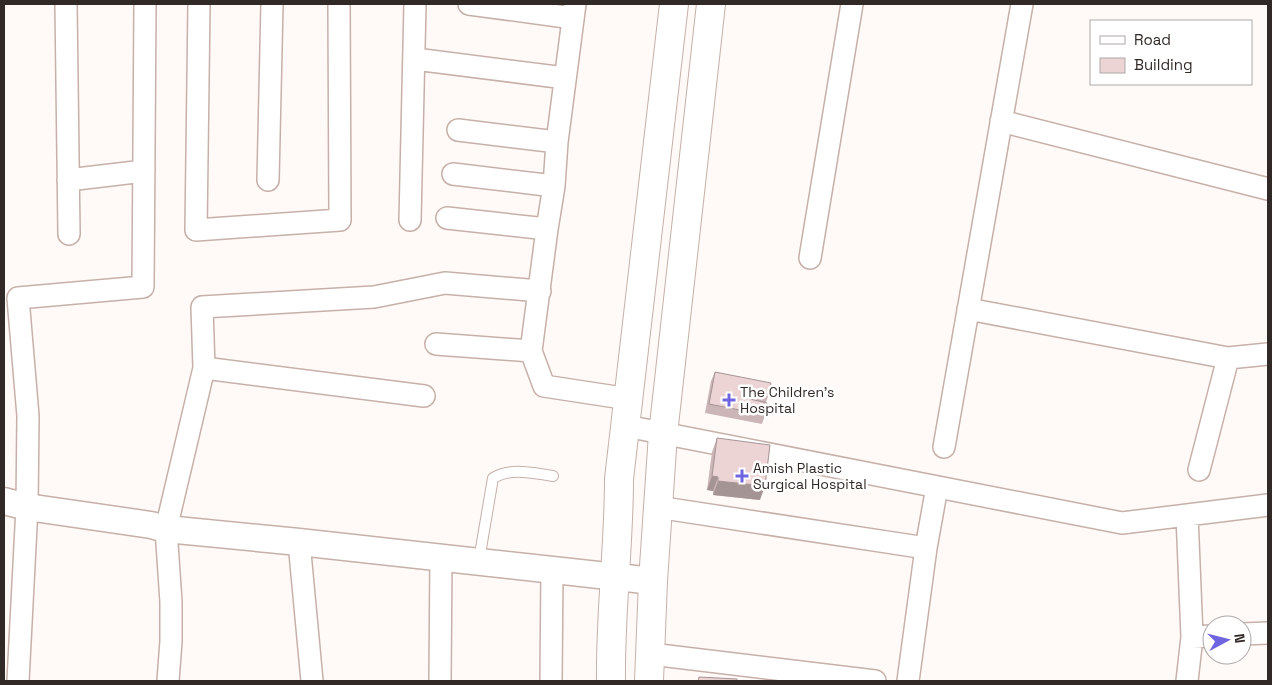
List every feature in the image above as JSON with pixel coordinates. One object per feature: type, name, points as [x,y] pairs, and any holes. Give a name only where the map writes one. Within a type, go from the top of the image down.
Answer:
[{"type":"main road","points":[[611,681],[614,576],[619,520],[620,479],[674,4]]},
{"type":"main road","points":[[649,681],[657,507],[663,434],[711,4]]},
{"type":"street","points":[[66,4],[69,234]]},
{"type":"street","points":[[18,681],[15,504],[28,416],[11,298],[143,287],[145,4]]},
{"type":"street","points":[[198,4],[196,230],[340,220],[339,4]]},
{"type":"street","points":[[268,180],[272,4]]},
{"type":"street","points":[[410,220],[415,4]]},
{"type":"street","points":[[469,4],[574,11],[557,142],[554,186],[532,351],[544,386],[629,399]]},
{"type":"street","points":[[810,258],[852,4]]},
{"type":"street","points":[[944,447],[1022,4]]},
{"type":"street","points":[[415,59],[566,78]]},
{"type":"street","points":[[1001,120],[1268,189]]},
{"type":"street","points":[[458,130],[557,142]]},
{"type":"street","points":[[68,180],[144,171]]},
{"type":"street","points":[[453,174],[554,186]]},
{"type":"street","points":[[448,218],[547,229]]},
{"type":"street","points":[[168,681],[171,602],[166,529],[204,368],[202,308],[374,298],[445,283],[540,291]]},
{"type":"street","points":[[968,308],[1228,358],[1268,354]]},
{"type":"street","points":[[436,344],[532,351]]},
{"type":"street","points":[[1199,470],[1228,358]]},
{"type":"street","points":[[204,368],[424,396]]},
{"type":"street","points":[[626,426],[1122,523],[1268,505]]},
{"type":"street","points":[[908,681],[926,548],[937,487]]},
{"type":"street","points":[[15,504],[166,529],[653,581]]},
{"type":"street","points":[[657,507],[926,548]]},
{"type":"street","points":[[1187,515],[1202,637],[1188,681]]},
{"type":"street","points":[[299,542],[312,681]]},
{"type":"street","points":[[440,681],[441,557]]},
{"type":"street","points":[[551,681],[552,569]]},
{"type":"street","points":[[1252,634],[1268,633]]},
{"type":"street","points":[[651,654],[875,681]]},
{"type":"lane","points":[[478,561],[493,478],[516,471],[553,476]]},
{"type":"building","points":[[715,372],[771,383],[769,394],[751,390],[750,399],[767,403],[765,415],[709,404]]},
{"type":"building","points":[[717,438],[770,445],[765,486],[718,481],[718,477],[712,476]]},
{"type":"building","points":[[699,677],[737,679],[737,681],[698,681]]},
{"type":"place","name":"The Children's Hospital","points":[[729,400]]},
{"type":"place","name":"Amish Plastic Surgical Hospital","points":[[742,476]]}]
